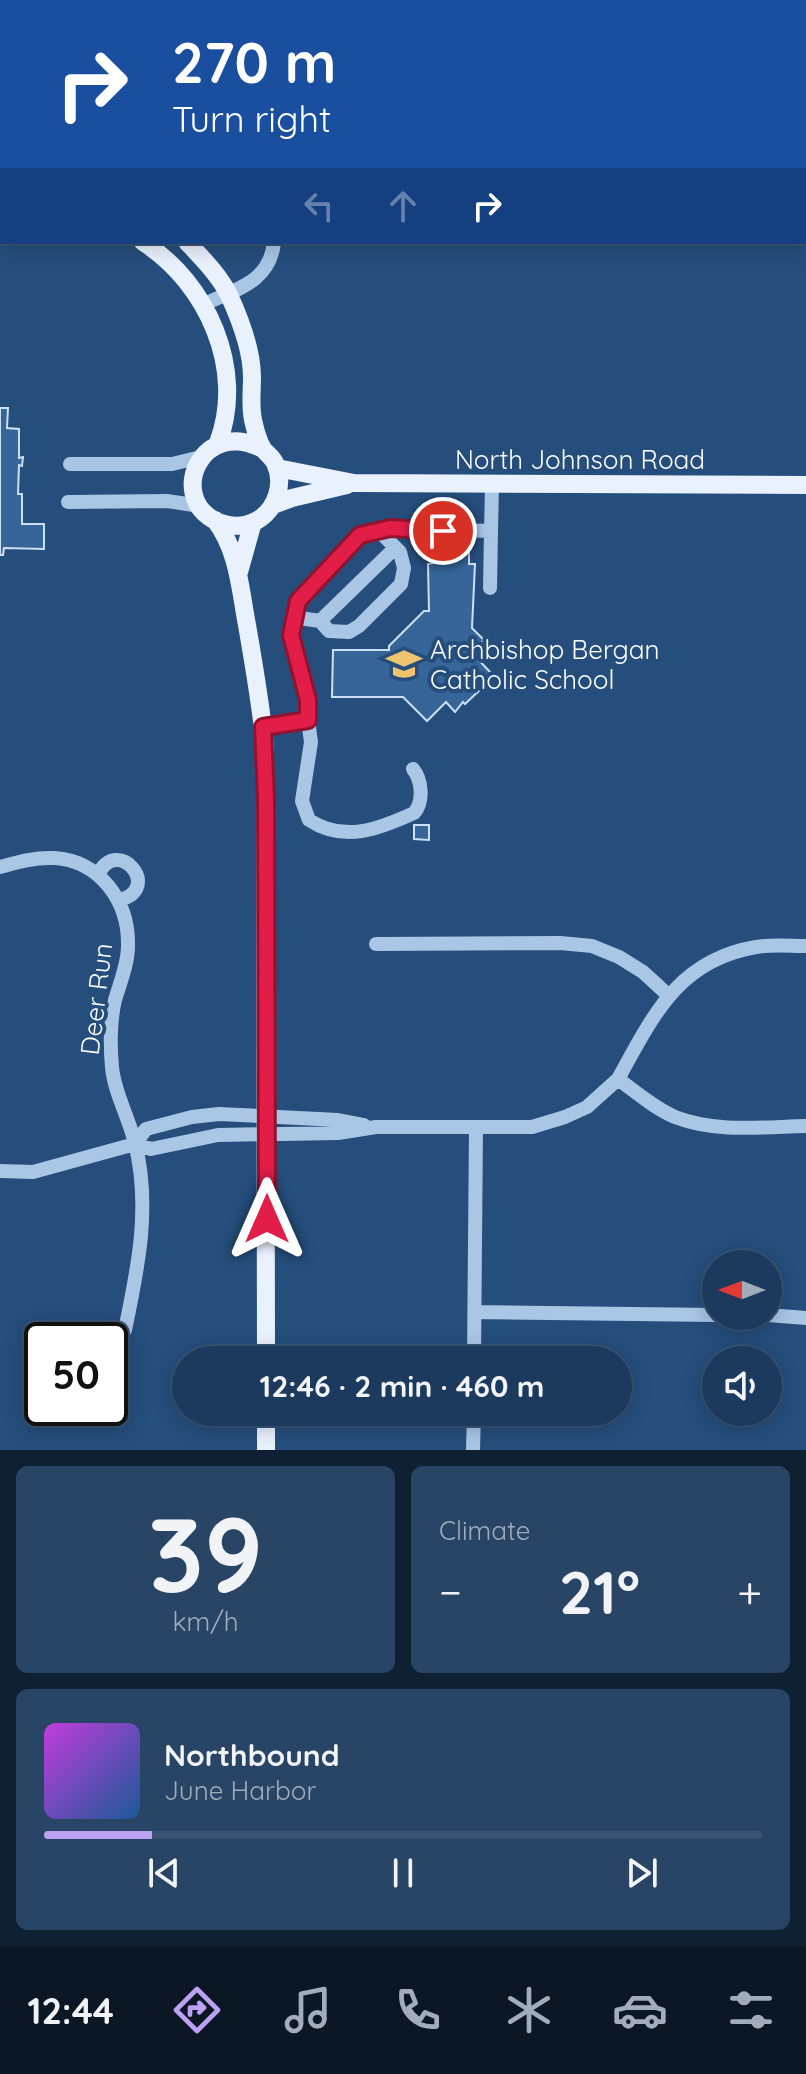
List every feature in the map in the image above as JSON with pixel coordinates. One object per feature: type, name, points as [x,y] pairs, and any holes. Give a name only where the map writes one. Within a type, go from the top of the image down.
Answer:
[{"type":"main road","points":[[145,244],[178,271],[204,304],[223,354],[226,383],[224,428],[218,443]]},
{"type":"main road","points":[[189,244],[228,293],[250,356],[253,421],[263,449],[277,468],[279,486],[273,505],[253,522],[231,526],[215,520]]},
{"type":"main road","points":[[263,449],[249,441],[234,439],[218,443],[201,457],[193,477],[200,506],[224,532],[239,572],[263,727],[266,815],[266,1346]]},
{"type":"main road","name":"North Johnson Road","points":[[277,468],[354,483],[806,485]]},
{"type":"main road","name":"North Johnson Road","points":[[273,505],[354,483]]},
{"type":"main road","points":[[239,572],[253,522]]},
{"type":"main road","points":[[266,1426],[266,1450]]},
{"type":"street","points":[[204,304],[264,273],[271,263],[274,244]]},
{"type":"street","points":[[70,464],[172,464],[201,457]]},
{"type":"street","points":[[490,588],[492,485]]},
{"type":"street","points":[[68,502],[167,501],[200,506]]},
{"type":"street","points":[[413,769],[418,775],[420,792],[419,808],[414,813],[354,833],[339,833],[309,820],[302,801],[311,742],[308,700],[291,635],[298,601],[360,535],[378,530],[412,528],[491,531]]},
{"type":"street","points":[[293,617],[320,621],[329,631],[349,632],[397,591],[404,568],[400,552],[378,530]]},
{"type":"street","points":[[320,621],[395,548]]},
{"type":"street","points":[[263,727],[308,720]]},
{"type":"street","name":"Deer Run","points":[[0,867],[28,859],[56,858],[83,865],[111,887],[127,925],[128,950],[114,1004],[110,1037],[112,1071],[135,1144],[142,1192],[143,1232],[126,1322]]},
{"type":"street","points":[[98,875],[112,861],[131,865],[137,883],[131,895],[119,900]]},
{"type":"street","points":[[376,944],[560,943],[592,946],[619,957],[643,972],[668,995]]},
{"type":"street","points":[[0,1171],[33,1172],[135,1144],[151,1149],[267,1126],[338,1120],[376,1127],[532,1127],[587,1107],[618,1079],[668,995],[686,978],[730,952],[759,946],[806,946]]},
{"type":"street","points":[[618,1079],[673,1116],[699,1125],[736,1128],[806,1126]]},
{"type":"street","points":[[135,1144],[146,1129],[192,1117],[245,1114],[267,1126]]},
{"type":"street","points":[[474,1346],[476,1127]]},
{"type":"street","points":[[475,1312],[702,1315]]},
{"type":"street","points":[[782,1316],[806,1318]]},
{"type":"street","points":[[473,1450],[474,1426]]},
{"type":"building","points":[[0,408],[8,408],[7,428],[19,429],[19,458],[23,457],[22,466],[19,465],[18,494],[22,494],[22,524],[44,524],[44,549],[4,548],[3,555],[0,555]]},
{"type":"building","name":"Archbishop Bergan Catholic School","points":[[434,544],[469,544],[469,564],[475,564],[472,628],[484,640],[471,652],[492,674],[480,686],[482,688],[455,712],[446,702],[427,721],[403,697],[332,697],[333,650],[389,650],[389,646],[424,611],[429,611],[428,564],[434,563]]},
{"type":"building","points":[[414,825],[429,825],[429,840],[414,839]]},
{"type":"place","name":"Archbishop Bergan Catholic School","points":[[404,664]]},
{"type":"route","points":[[267,1219],[266,799],[263,727],[308,720],[308,700],[291,635],[298,601],[310,585],[360,535],[390,528],[443,531]]}]
